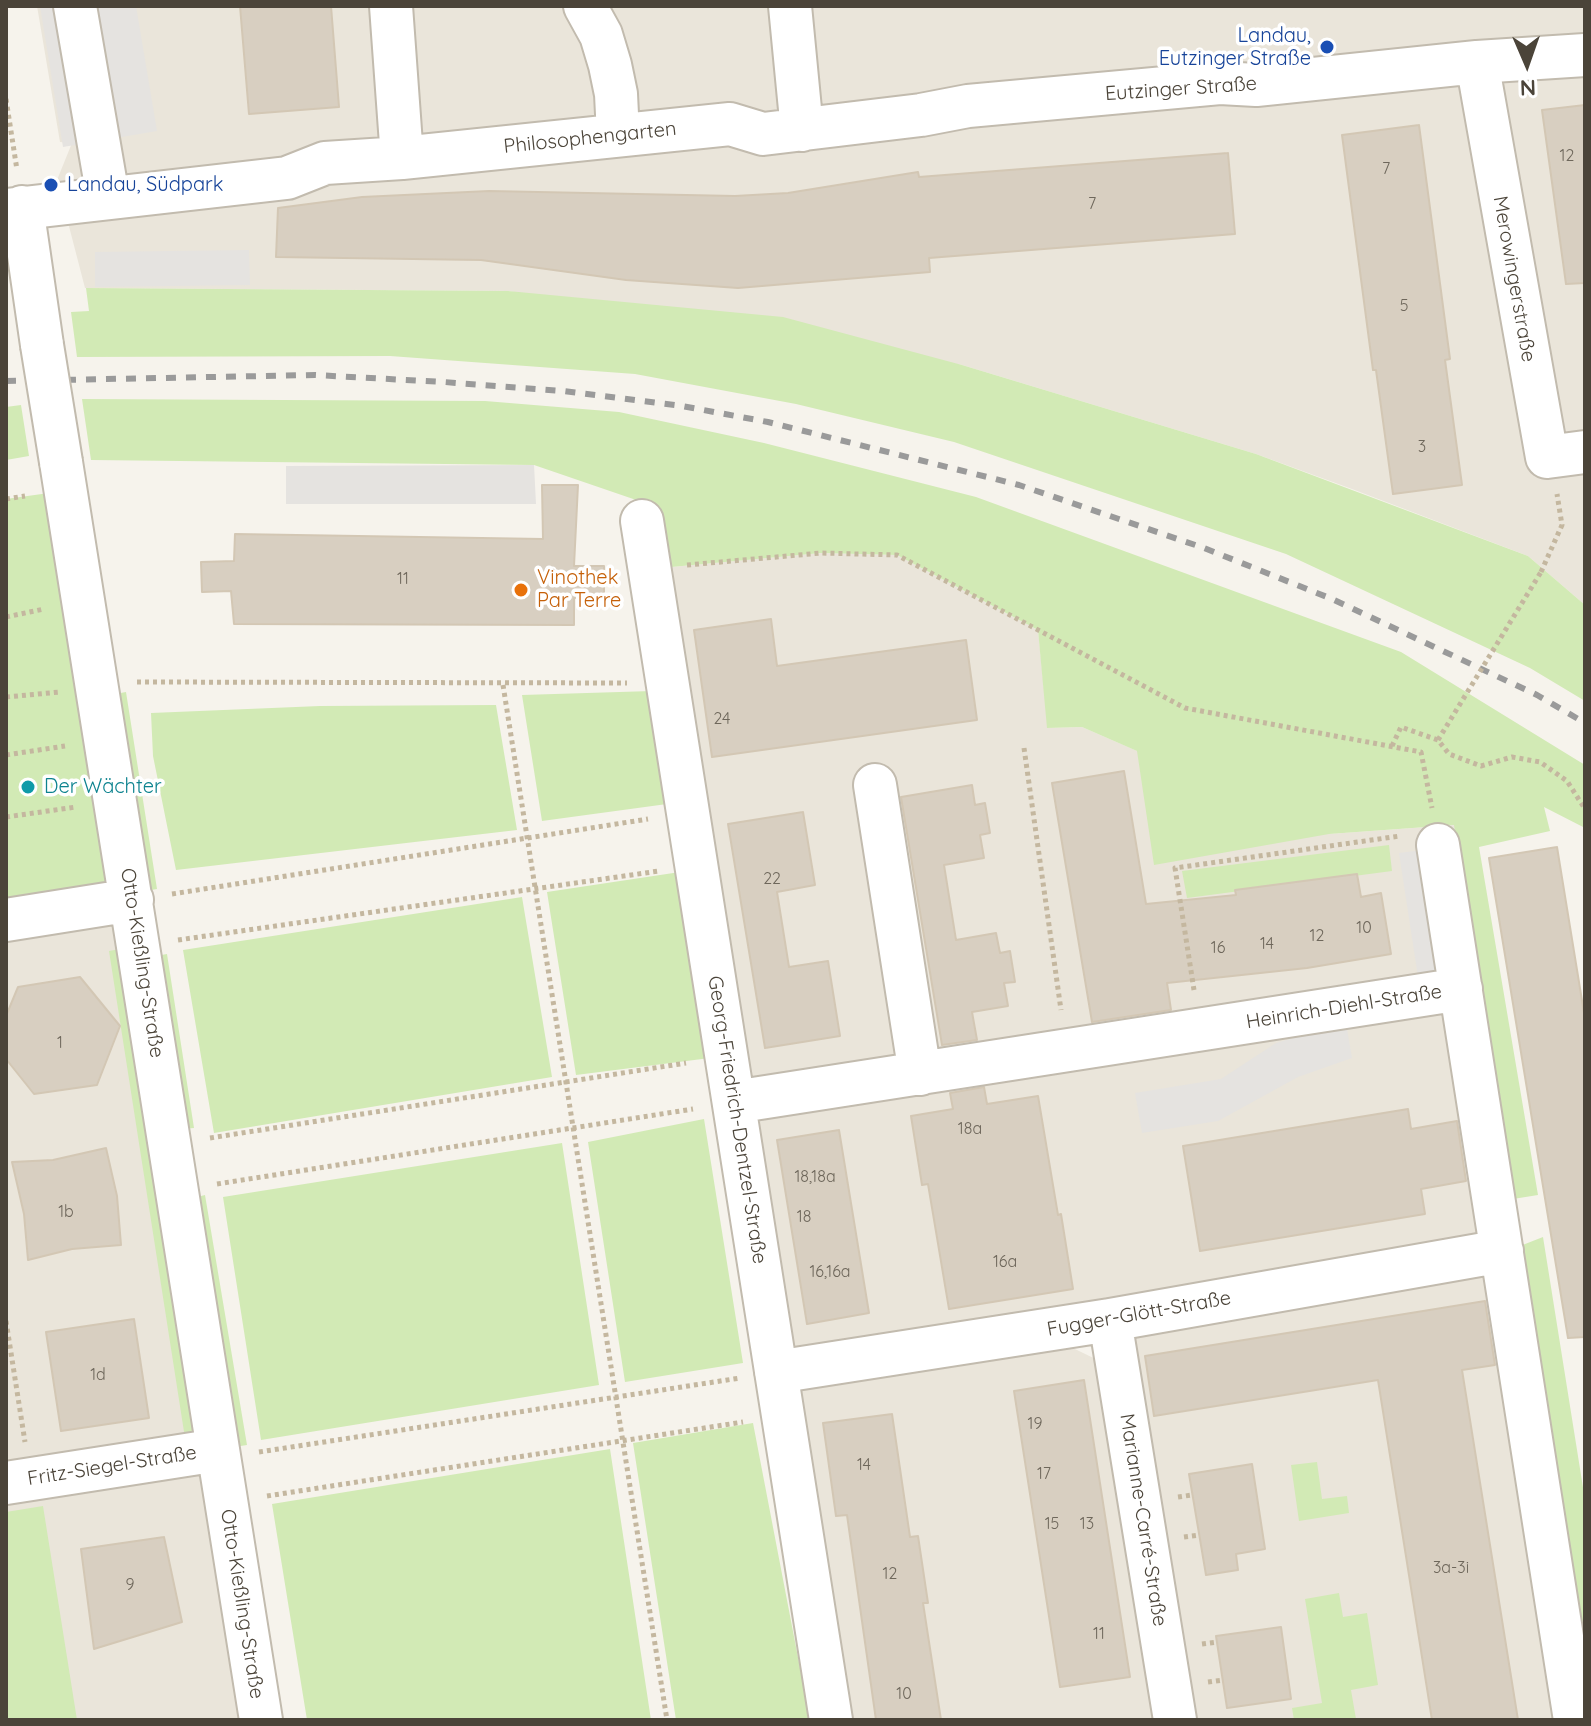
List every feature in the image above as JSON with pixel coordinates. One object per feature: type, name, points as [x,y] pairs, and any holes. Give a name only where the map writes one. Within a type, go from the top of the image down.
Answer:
[{"type":"street","points":[[14,208],[108,197],[75,6]]},
{"type":"street","points":[[391,6],[402,158]]},
{"type":"street","points":[[585,6],[601,35],[610,65],[616,94],[618,135]]},
{"type":"street","points":[[790,6],[802,130]]},
{"type":"street","name":"Eutzinger Straße","points":[[921,115],[968,106],[1220,83],[1256,85],[1477,62],[1585,55]]},
{"type":"street","name":"Merowingerstraße","points":[[1477,62],[1566,455]]},
{"type":"street","name":"Philosophengarten","points":[[108,197],[287,178],[325,163],[402,158],[730,124],[763,134],[921,115]]},
{"type":"street","name":"Otto-Kießling-Straße","points":[[14,208],[36,310],[61,462],[261,1720]]},
{"type":"street","name":"Georg-Friedrich-Dentzel-Straße","points":[[642,521],[831,1720]]},
{"type":"street","points":[[875,785],[920,1074]]},
{"type":"street","points":[[1437,838],[1461,989]]},
{"type":"street","points":[[6,920],[132,900]]},
{"type":"street","name":"Heinrich-Diehl-Straße","points":[[734,1102],[1461,989],[1575,1720]]},
{"type":"street","name":"Fugger-Glött-Straße","points":[[776,1372],[1110,1320],[1502,1251]]},
{"type":"street","name":"Marianne-Carré-Straße","points":[[1110,1320],[1175,1720]]},
{"type":"street","name":"Fritz-Siegel-Straße","points":[[16,1467],[218,1450]]},
{"type":"path","points":[[6,99],[14,208]]},
{"type":"path","points":[[1438,740],[1541,572],[1562,525],[1558,500],[1566,455]]},
{"type":"path","points":[[650,569],[821,553],[897,555],[1185,708],[1421,752],[1437,838],[1175,868],[1200,1030]]},
{"type":"path","points":[[6,697],[133,682],[668,684]]},
{"type":"path","points":[[503,685],[667,1720]]},
{"type":"path","points":[[1392,746],[1401,727],[1438,740],[1449,754],[1481,766],[1512,757],[1540,762],[1567,781],[1585,809]]},
{"type":"path","points":[[6,755],[106,740]]},
{"type":"path","points":[[1024,748],[1067,1051]]},
{"type":"path","points":[[6,817],[116,802]]},
{"type":"path","points":[[132,900],[688,813]]},
{"type":"path","points":[[175,941],[696,865]]},
{"type":"path","points":[[169,1137],[170,1145],[727,1057]]},
{"type":"path","points":[[177,1190],[734,1102]]},
{"type":"path","points":[[6,1321],[16,1467]]},
{"type":"path","points":[[218,1450],[257,1452],[776,1372]]},
{"type":"path","points":[[227,1503],[783,1416]]},
{"type":"shaded area","points":[[37,6],[1585,6],[1585,605],[1528,556],[1256,454],[962,365],[508,291],[85,288],[57,180],[72,143],[60,142]]},
{"type":"shaded area","points":[[40,6],[136,6],[157,131],[63,147]]},
{"type":"shaded area","points":[[249,250],[250,285],[95,287],[95,252]]},
{"type":"shaded area","points":[[534,465],[536,504],[286,504],[286,466]]},
{"type":"shaded area","points":[[821,553],[897,555],[1038,630],[1048,728],[1082,727],[1329,834],[1455,825],[1513,1199],[1585,1720],[1175,1720],[1110,1321],[1044,1334],[1112,1367],[1168,1720],[844,1720],[650,569]]},
{"type":"shaded area","points":[[1447,847],[1467,972],[1418,977],[1399,853]]},
{"type":"shaded area","points":[[115,892],[246,1720],[6,1720],[6,908]]},
{"type":"shaded area","points":[[1346,1023],[1352,1058],[1298,1077],[1218,1121],[1142,1133],[1135,1093],[1221,1079],[1276,1043]]},
{"type":"green space","points":[[86,288],[508,291],[783,317],[962,365],[1256,454],[1528,556],[1585,605],[1585,701],[1530,668],[1286,554],[954,442],[796,404],[635,374],[390,356],[77,357],[71,312],[89,311]]},
{"type":"green space","points":[[82,399],[485,401],[619,412],[764,443],[976,497],[1401,652],[1585,765],[1585,828],[1544,807],[1550,831],[1479,847],[1538,1195],[1513,1199],[1454,825],[1329,834],[1154,865],[1137,751],[1082,727],[1047,728],[1038,630],[897,555],[821,553],[650,569],[642,502],[534,465],[91,460]]},
{"type":"green space","points":[[21,405],[29,456],[6,460],[6,407]]},
{"type":"green space","points":[[49,493],[115,892],[6,908],[6,499]]},
{"type":"green space","points":[[652,691],[667,804],[542,821],[522,695]]},
{"type":"green space","points":[[126,692],[157,889],[145,891],[115,694]]},
{"type":"green space","points":[[496,705],[517,830],[176,870],[153,756],[151,713],[320,706]]},
{"type":"green space","points":[[1389,845],[1392,871],[1187,898],[1182,871]]},
{"type":"green space","points":[[680,872],[710,1058],[576,1075],[547,892]]},
{"type":"green space","points":[[522,897],[552,1077],[214,1133],[183,950]]},
{"type":"green space","points":[[120,949],[197,1449],[187,1451],[109,951]]},
{"type":"green space","points":[[167,954],[194,1128],[182,1129],[156,956]]},
{"type":"green space","points":[[704,1119],[743,1363],[625,1382],[588,1142]]},
{"type":"green space","points":[[562,1143],[599,1385],[261,1440],[223,1197]]},
{"type":"green space","points":[[205,1195],[247,1445],[234,1447],[193,1198]]},
{"type":"green space","points":[[1543,1237],[1585,1500],[1585,1657],[1520,1246]]},
{"type":"green space","points":[[753,1423],[810,1720],[676,1720],[633,1443]]},
{"type":"green space","points":[[610,1449],[651,1720],[307,1720],[272,1504]]},
{"type":"green space","points":[[1317,1462],[1322,1499],[1347,1496],[1349,1513],[1299,1521],[1291,1465]]},
{"type":"green space","points":[[43,1506],[77,1720],[6,1720],[6,1512]]},
{"type":"green space","points":[[1339,1593],[1343,1617],[1367,1613],[1378,1685],[1351,1690],[1356,1719],[1294,1720],[1292,1708],[1322,1703],[1305,1599]]},
{"type":"building","points":[[240,6],[331,6],[339,107],[249,114]]},
{"type":"building","points":[[1585,105],[1585,283],[1566,284],[1542,110]]},
{"type":"building","points":[[1419,125],[1450,359],[1445,360],[1462,485],[1393,494],[1342,135]]},
{"type":"building","points":[[1228,153],[1235,234],[929,258],[930,272],[738,288],[626,280],[481,260],[276,257],[278,208],[362,197],[489,191],[735,196],[788,193],[918,172],[919,177]]},
{"type":"building","points":[[542,485],[578,485],[574,566],[604,566],[604,596],[574,598],[574,625],[234,624],[231,591],[202,592],[201,562],[234,561],[235,534],[543,539]]},
{"type":"building","points":[[771,619],[777,666],[966,640],[977,720],[712,757],[694,630]]},
{"type":"building","points":[[1124,771],[1146,904],[1236,895],[1235,890],[1357,874],[1361,897],[1381,893],[1391,954],[1307,968],[1167,983],[1171,1010],[1092,1022],[1052,783]]},
{"type":"building","points":[[972,785],[975,805],[985,803],[990,833],[980,835],[984,858],[944,865],[956,940],[996,933],[1000,953],[1010,951],[1015,982],[1004,983],[1008,1006],[972,1012],[977,1040],[942,1045],[901,797]]},
{"type":"building","points":[[803,812],[815,885],[777,892],[789,967],[828,961],[840,1036],[765,1048],[728,824]]},
{"type":"building","points":[[1557,847],[1585,1019],[1585,1337],[1568,1338],[1489,858]]},
{"type":"building","points":[[80,977],[120,1026],[97,1085],[34,1094],[6,1059],[6,1016],[18,987]]},
{"type":"building","points":[[984,1087],[987,1104],[1038,1096],[1073,1289],[949,1309],[928,1184],[922,1185],[911,1116],[953,1109],[950,1093]]},
{"type":"building","points":[[1408,1109],[1411,1129],[1457,1121],[1466,1181],[1421,1189],[1425,1214],[1200,1251],[1183,1146]]},
{"type":"building","points":[[839,1130],[869,1313],[807,1324],[777,1140]]},
{"type":"building","points":[[106,1148],[117,1196],[121,1245],[72,1249],[28,1260],[24,1214],[12,1162],[53,1160]]},
{"type":"building","points":[[1485,1301],[1495,1365],[1462,1370],[1518,1720],[1432,1720],[1378,1380],[1154,1416],[1145,1356]]},
{"type":"building","points":[[134,1319],[149,1418],[61,1431],[46,1332]]},
{"type":"building","points":[[1084,1380],[1130,1677],[1060,1687],[1014,1391]]},
{"type":"building","points":[[892,1414],[910,1537],[918,1536],[928,1603],[923,1603],[941,1720],[876,1720],[847,1515],[836,1516],[823,1423]]},
{"type":"building","points":[[1252,1464],[1265,1549],[1236,1554],[1238,1570],[1206,1575],[1189,1474]]},
{"type":"building","points":[[164,1537],[182,1622],[94,1649],[81,1549]]},
{"type":"building","points":[[1281,1627],[1291,1699],[1227,1708],[1216,1636]]},
{"type":"railway","points":[[6,381],[315,375],[563,391],[682,406],[768,422],[1019,485],[1204,548],[1332,599],[1537,695],[1585,723]]},
{"type":"place","name":"Landau, Eutzinger Straße","points":[[1327,47]]},
{"type":"place","name":"Landau, Südpark","points":[[51,185]]},
{"type":"place","name":"Vinothek Par Terre","points":[[521,590]]},
{"type":"place","name":"Der Wächter","points":[[28,787]]}]
